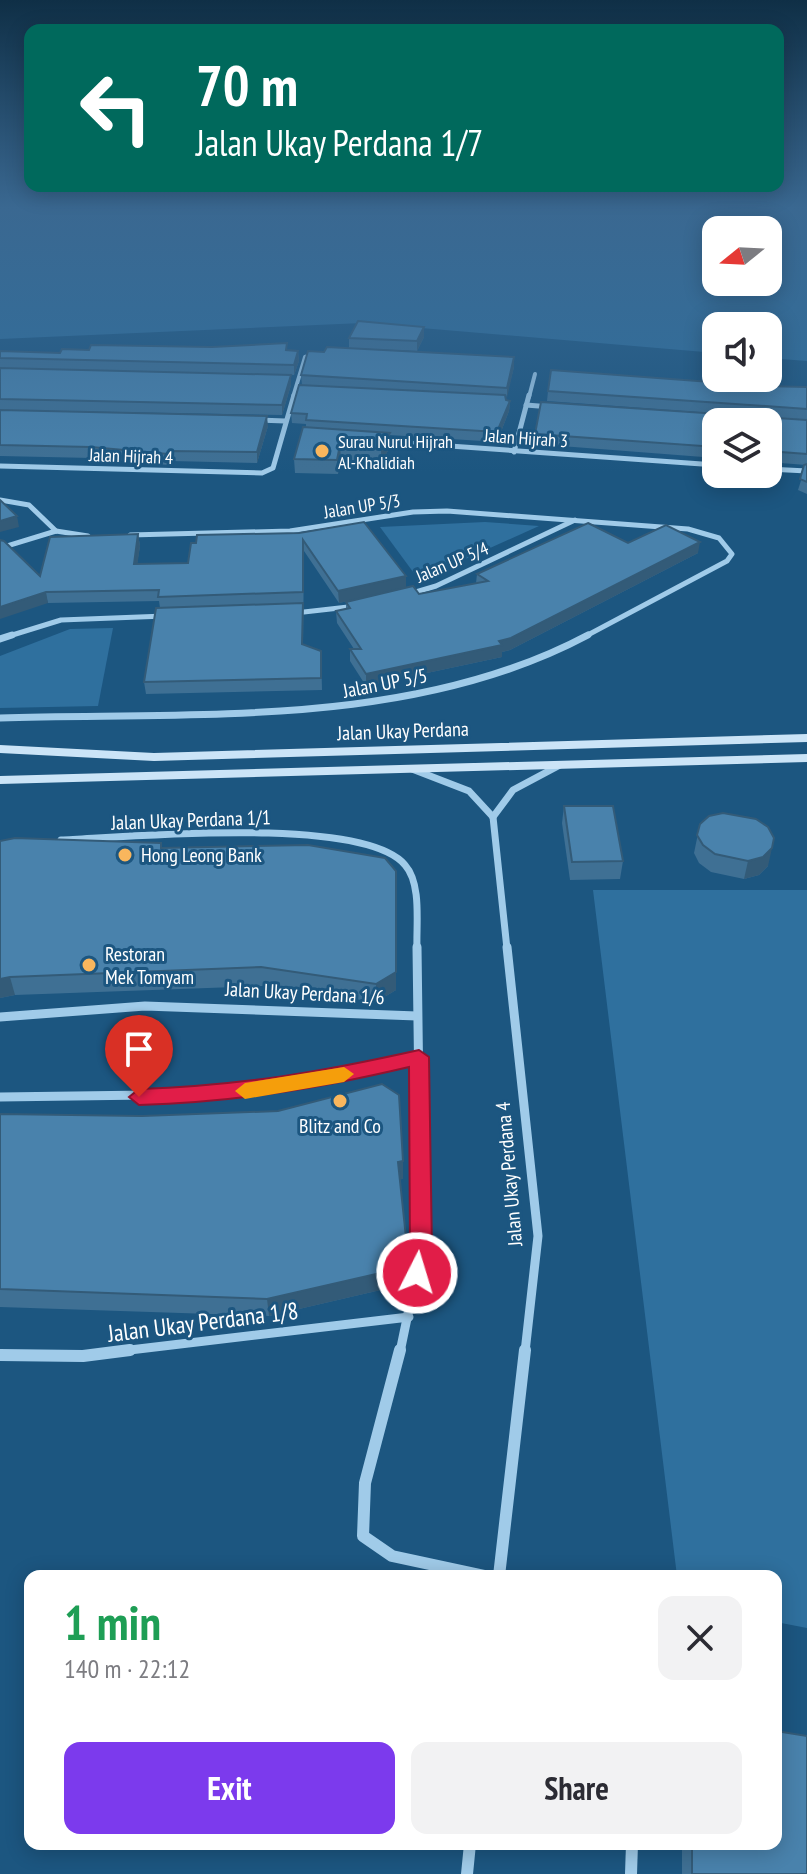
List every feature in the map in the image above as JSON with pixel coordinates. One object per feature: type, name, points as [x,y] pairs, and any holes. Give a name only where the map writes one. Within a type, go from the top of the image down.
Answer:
[{"type":"street","points":[[253,420],[285,421],[305,357],[326,352]]},
{"type":"street","points":[[514,452],[535,374]]},
{"type":"street","points":[[293,390],[308,391]]},
{"type":"street","points":[[526,405],[556,407]]},
{"type":"street","name":"Jalan Hijrah 4","points":[[0,466],[262,473],[273,468],[286,434],[285,421]]},
{"type":"street","name":"Jalan Hijrah 3","points":[[378,441],[702,464]]},
{"type":"street","points":[[782,470],[807,471]]},
{"type":"street","points":[[0,500],[29,505],[56,531]]},
{"type":"street","name":"Jalan UP 5/3","points":[[116,536],[290,531],[413,512],[447,511],[688,529],[727,545]]},
{"type":"street","name":"Jalan UP 5/4","points":[[394,598],[436,586],[576,520]]},
{"type":"street","points":[[0,548],[56,531],[103,536]]},
{"type":"street","name":"Jalan UP 5/5","points":[[0,718],[348,708],[500,675],[553,654],[727,561],[732,554],[727,545]]},
{"type":"street","points":[[281,613],[321,612],[370,603]]},
{"type":"street","points":[[0,639],[61,620],[180,615]]},
{"type":"street","name":"Jalan Ukay Perdana","points":[[0,749],[154,757],[807,738]]},
{"type":"street","name":"Jalan Ukay Perdana","points":[[0,780],[807,758]]},
{"type":"street","points":[[412,769],[469,791],[493,817],[513,790],[560,765]]},
{"type":"street","name":"Jalan Ukay Perdana 4","points":[[493,817],[538,1236],[500,1570]]},
{"type":"street","name":"Jalan Ukay Perdana 1/1","points":[[47,841],[293,833],[382,847],[405,863],[416,899],[417,1016]]},
{"type":"street","name":"Jalan Ukay Perdana 1/6","points":[[0,1017],[145,1006],[417,1016]]},
{"type":"street","points":[[417,1016],[421,1251],[409,1317],[365,1483],[363,1536],[392,1556],[457,1570]]},
{"type":"street","points":[[0,1097],[222,1094],[322,1079],[419,1057]]},
{"type":"street","name":"Jalan Ukay Perdana 1/8","points":[[0,1355],[83,1356],[409,1317]]},
{"type":"street","points":[[467,1874],[469,1850]]},
{"type":"street","points":[[631,1874],[632,1850]]},
{"type":"shaded area","points":[[0,297],[807,297],[807,361],[782,359],[782,312],[702,312],[702,352],[362,323],[0,339]]},
{"type":"shaded area","points":[[485,522],[539,526],[419,580],[380,527]]},
{"type":"shaded area","points":[[113,628],[98,706],[0,708],[0,656],[70,629]]},
{"type":"shaded area","points":[[593,890],[807,890],[807,1628],[782,1623],[782,1570],[676,1570]]},
{"type":"building","points":[[358,321],[424,327],[417,341],[349,338]]},
{"type":"building","points":[[287,343],[286,350],[298,351],[294,365],[0,358],[0,351],[60,353],[62,349],[89,350],[91,345],[212,347]]},
{"type":"building","points":[[327,347],[514,357],[507,388],[301,375],[308,351],[324,352]]},
{"type":"building","points":[[0,368],[291,375],[282,405],[0,399]]},
{"type":"building","points":[[551,370],[702,381],[702,392],[782,392],[782,386],[807,387],[807,409],[548,391]]},
{"type":"building","points":[[299,385],[505,395],[506,400],[510,401],[497,432],[306,420],[307,414],[291,413]]},
{"type":"building","points":[[541,402],[702,413],[702,446],[535,434]]},
{"type":"building","points":[[0,410],[267,416],[257,452],[169,451],[168,454],[91,447],[0,445]]},
{"type":"building","points":[[782,418],[807,420],[807,454],[782,452]]},
{"type":"building","points":[[303,427],[390,433],[381,449],[340,445],[337,460],[294,459]]},
{"type":"building","points":[[807,464],[807,482],[800,479]]},
{"type":"building","points":[[0,500],[17,516],[0,521]]},
{"type":"building","points":[[364,522],[406,576],[338,591],[303,540],[303,592],[158,597],[159,590],[46,592],[0,607],[0,540],[40,576],[50,537],[138,534],[134,564],[188,563],[191,543],[196,543],[197,535],[299,533]]},
{"type":"building","points":[[588,523],[628,543],[666,525],[700,542],[511,638],[499,641],[502,645],[366,674],[350,649],[361,649],[336,611],[350,608],[346,602],[413,586],[419,594],[488,581],[477,574]]},
{"type":"building","points":[[303,603],[302,644],[321,651],[321,678],[144,682],[156,608]]},
{"type":"building","points":[[564,806],[613,806],[623,861],[572,862]]},
{"type":"building","points":[[723,813],[756,819],[768,827],[774,838],[772,848],[763,857],[748,861],[715,854],[703,845],[697,835],[700,824],[709,816]]},
{"type":"building","points":[[15,838],[161,843],[161,848],[308,845],[385,858],[396,871],[396,972],[376,984],[261,967],[0,979],[0,841]]},
{"type":"building","points":[[382,1084],[399,1095],[403,1161],[398,1162],[407,1247],[385,1272],[267,1299],[0,1289],[0,1114],[142,1116],[278,1111]]},
{"type":"building","points":[[782,1732],[807,1736],[807,1874],[692,1874],[692,1850],[782,1850]]},
{"type":"slow traffic","points":[[245,1091],[344,1074]]},
{"type":"place","name":"Surau Nurul Hijrah Al-Khalidiah","points":[[322,451]]},
{"type":"place","name":"Hong Leong Bank","points":[[125,855]]},
{"type":"place","name":"Restoran Mek Tomyam","points":[[89,965]]},
{"type":"place","name":"Blitz and Co","points":[[340,1101]]},
{"type":"route","points":[[139,1097],[222,1094],[322,1079],[419,1057],[421,1251],[417,1273]]}]
